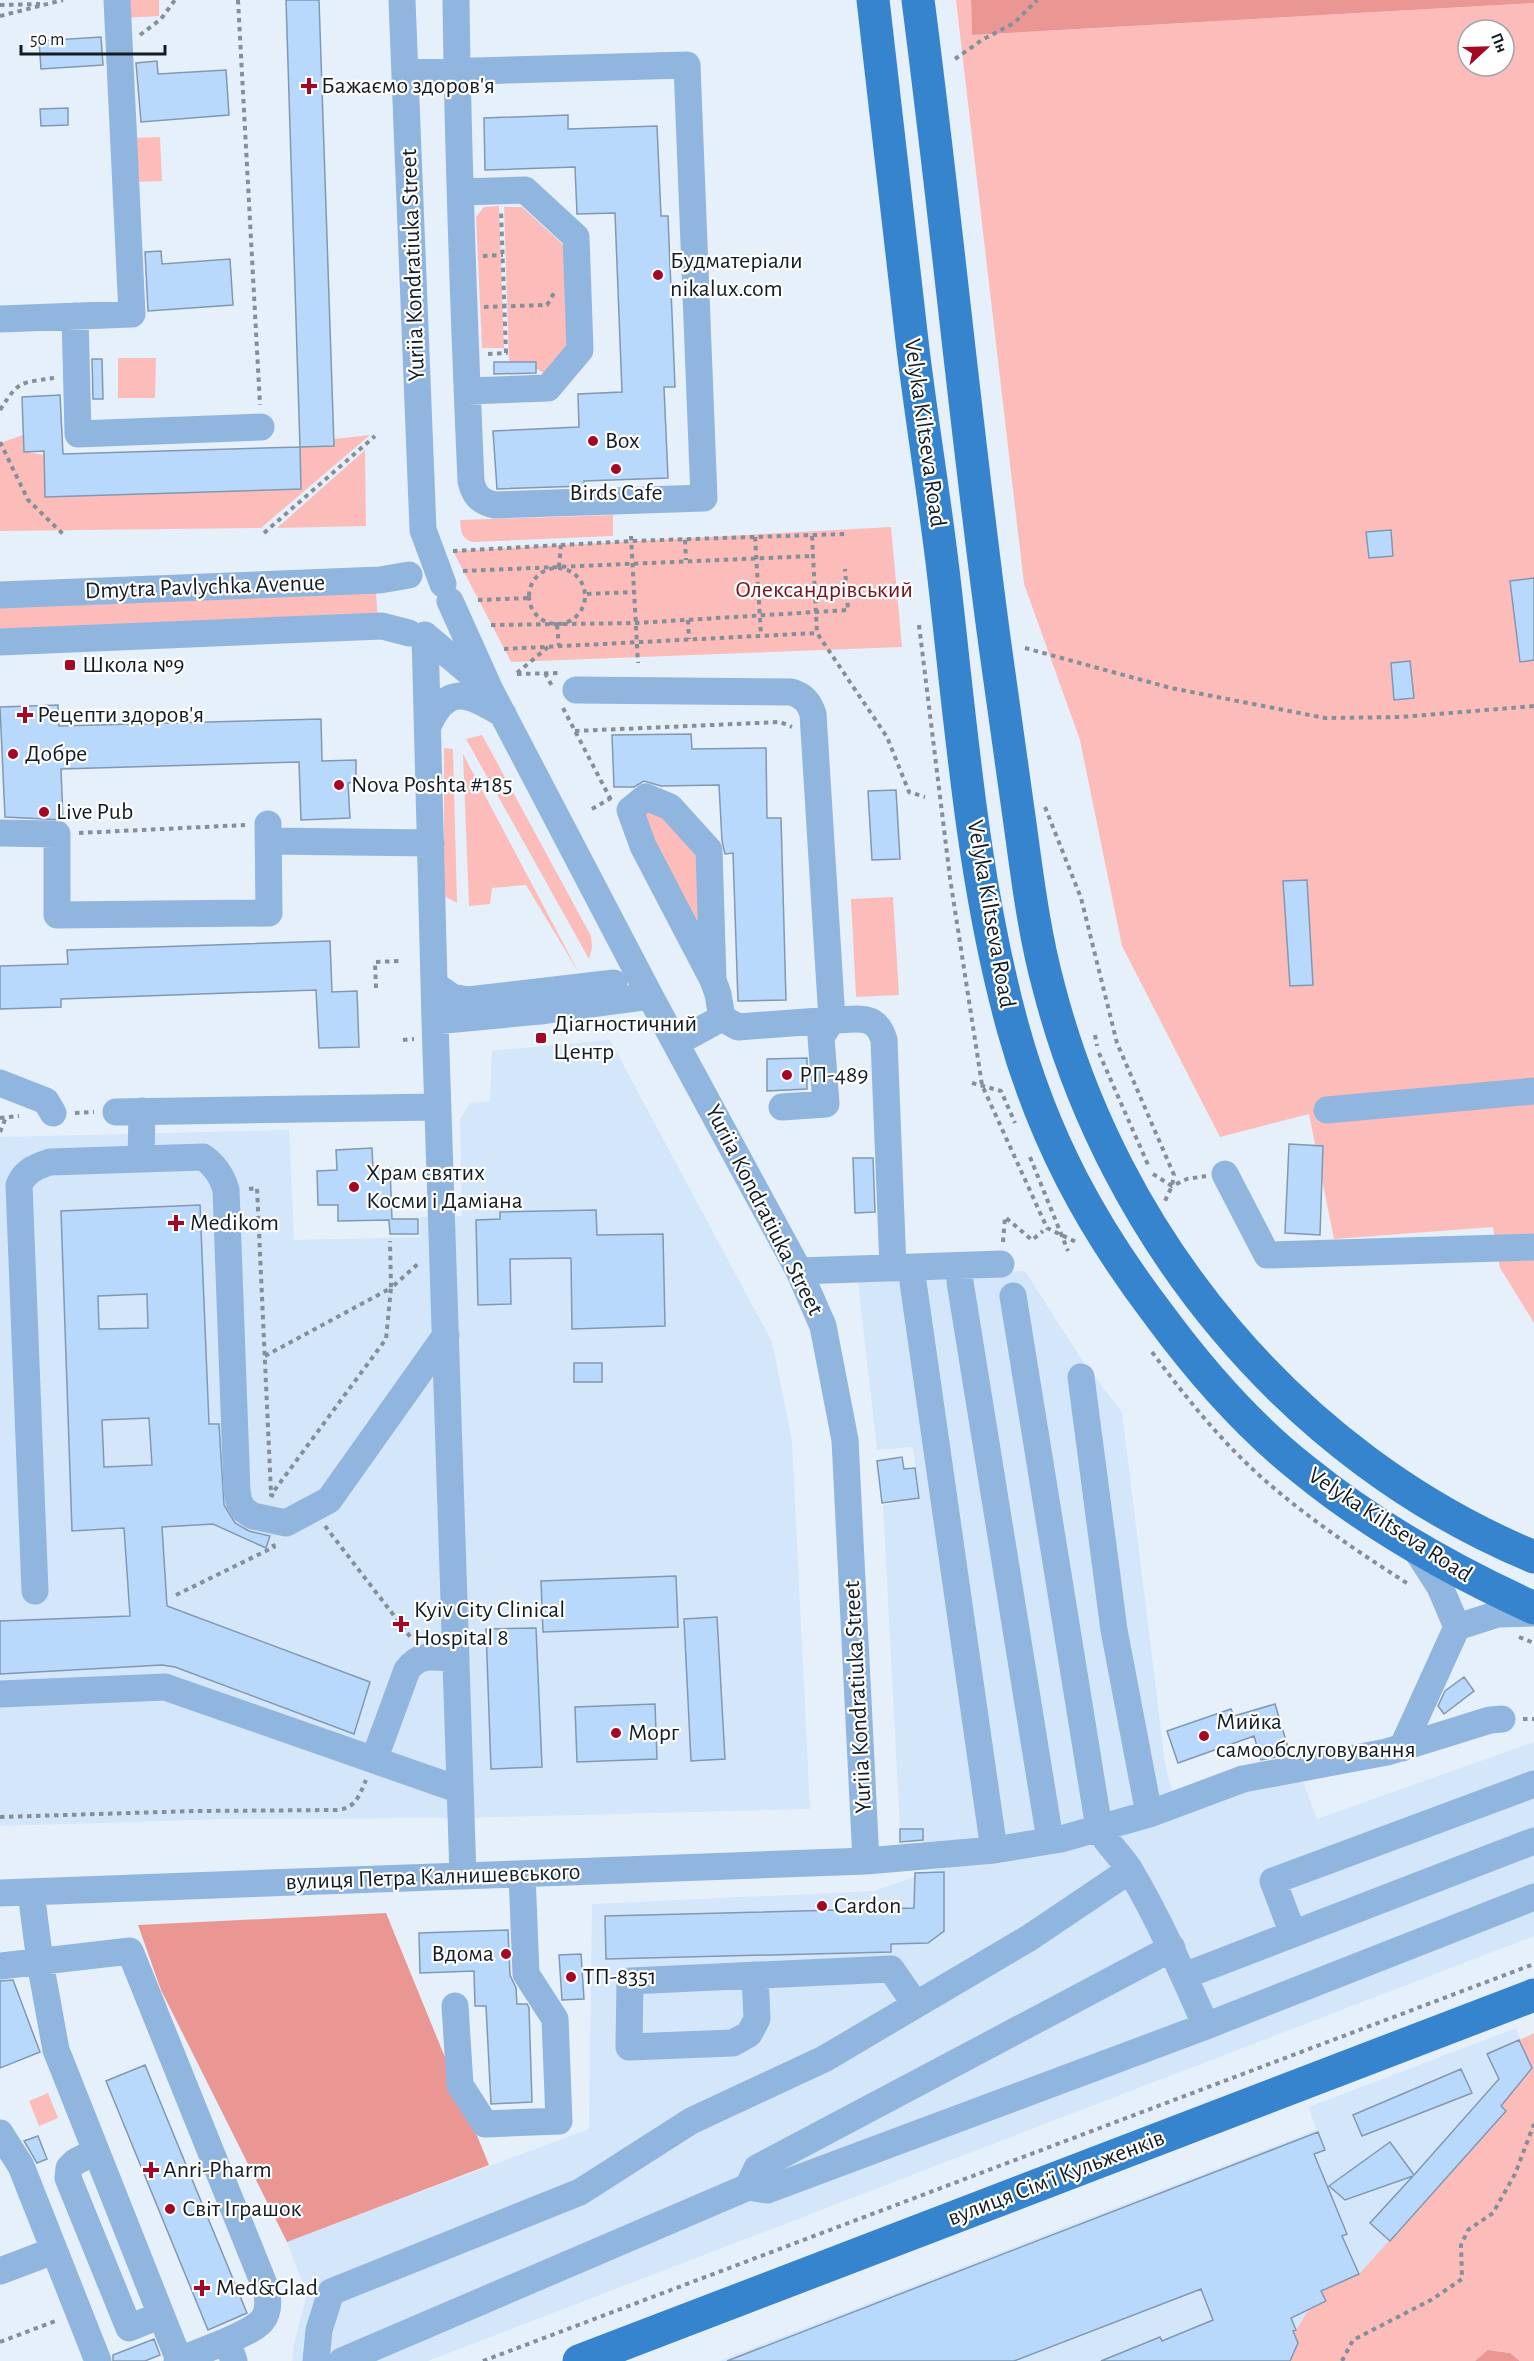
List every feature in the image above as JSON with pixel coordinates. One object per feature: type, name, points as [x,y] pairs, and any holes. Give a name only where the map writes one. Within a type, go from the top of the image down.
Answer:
[{"type":"main road","name":"Velyka Kiltseva Road","points":[[873,0],[912,342],[942,559],[964,758],[983,889],[998,969],[1014,1033],[1037,1100],[1062,1160],[1092,1220],[1180,1345],[1241,1415],[1305,1471],[1415,1548],[1482,1585],[1534,1608]]},
{"type":"main road","name":"Velyka Kiltseva Road","points":[[918,0],[983,553],[1029,890],[1048,987],[1067,1050],[1094,1120],[1129,1191],[1167,1252],[1209,1311],[1269,1378],[1308,1415],[1364,1459],[1423,1500],[1503,1544],[1534,1557]]},
{"type":"main road","name":"вулиця Сімʼї Кульженків","points":[[579,2361],[1534,1995]]},
{"type":"street","points":[[0,320],[132,314],[117,0]]},
{"type":"street","name":"Yuriia Kondratiuka Street","points":[[402,0],[423,530],[409,575]]},
{"type":"street","points":[[405,73],[457,71],[687,65],[704,498],[495,505],[482,502],[473,491],[467,391],[457,71],[456,0]]},
{"type":"street","points":[[461,192],[525,190],[576,237],[580,350],[549,388],[467,391]]},
{"type":"street","points":[[75,316],[78,434],[261,427]]},
{"type":"street","name":"Yuriia Kondratiuka Street","points":[[423,530],[452,585],[489,690],[799,1271],[823,1326],[845,1440],[866,1861]]},
{"type":"street","points":[[428,574],[452,585],[447,619],[434,632],[417,634],[395,623],[388,608],[391,591],[402,578],[409,575],[428,574]]},
{"type":"street","name":"Dmytra Pavlychka Avenue","points":[[0,595],[380,580],[409,575]]},
{"type":"street","name":"Dmytra Pavlychka Avenue","points":[[0,642],[382,626],[417,634]]},
{"type":"street","points":[[417,634],[428,726],[435,1021],[463,1876]]},
{"type":"street","name":"Yuriia Kondratiuka Street","points":[[417,634],[489,690]]},
{"type":"street","points":[[576,690],[791,692],[801,695],[810,704],[813,714],[832,1020],[821,1037],[826,1104],[782,1107]]},
{"type":"street","points":[[428,726],[435,709],[446,700],[459,696],[475,698],[504,715]]},
{"type":"street","points":[[713,980],[709,850],[670,807],[646,797],[630,810],[643,846],[713,980],[722,1018]]},
{"type":"street","points":[[0,833],[57,834],[57,915],[270,913],[268,833],[431,843]]},
{"type":"street","points":[[435,985],[452,997],[468,1000],[646,988]]},
{"type":"street","points":[[435,1021],[540,1011],[646,988]]},
{"type":"street","points":[[722,1018],[738,1027],[867,1019],[875,1023],[882,1032],[903,1275],[994,1850]]},
{"type":"street","points":[[676,1043],[722,1018]]},
{"type":"street","points":[[0,1083],[46,1101],[54,1113]]},
{"type":"street","points":[[1327,1110],[1534,1090]]},
{"type":"street","points":[[141,1158],[129,1111],[438,1107]]},
{"type":"street","points":[[35,1591],[19,1185],[23,1175],[50,1162],[203,1157],[213,1164],[223,1178],[226,1190],[237,1491],[239,1502],[244,1510],[253,1516],[272,1507],[286,1522],[329,1500],[446,1335]]},
{"type":"street","points":[[1225,1174],[1267,1256],[1534,1246]]},
{"type":"street","points":[[799,1271],[903,1275],[1001,1264]]},
{"type":"street","points":[[960,1282],[1050,1840]]},
{"type":"street","points":[[1013,1296],[1099,1828],[1105,1840],[1130,1870],[1172,1948],[1206,2026]]},
{"type":"street","points":[[1081,1377],[1114,1630],[1149,1814]]},
{"type":"street","points":[[1415,1548],[1440,1587],[1457,1627]]},
{"type":"street","points":[[1402,1748],[1457,1627],[1498,1614],[1534,1613]]},
{"type":"street","points":[[374,1760],[407,1670],[414,1660],[425,1656],[456,1659]]},
{"type":"street","points":[[0,1694],[165,1687],[460,1791]]},
{"type":"street","name":"вулиця Петра Калнишевського","points":[[0,1893],[866,1861],[994,1850],[1050,1840],[1149,1814],[1243,1779],[1402,1748],[1490,1720],[1502,1719]]},
{"type":"street","points":[[1293,1934],[1272,1881],[1534,1784]]},
{"type":"street","points":[[1184,1976],[1534,1841]]},
{"type":"street","points":[[316,2361],[319,2330],[331,2292],[580,2192],[691,2121],[824,2059],[1029,1938],[1130,1870]]},
{"type":"street","points":[[455,2006],[460,2085],[485,2124],[559,2121],[555,2019],[526,1974],[522,1874]]},
{"type":"street","points":[[0,1965],[40,1962],[129,1952],[266,2289],[269,2303],[266,2316],[230,2351],[178,2361],[56,2050],[40,1962],[30,1892]]},
{"type":"street","points":[[342,2361],[748,2187],[767,2190],[1206,2026],[1534,1897]]},
{"type":"street","points":[[748,2187],[757,2168],[1172,1948]]},
{"type":"street","points":[[755,1975],[757,2019],[749,2034],[733,2043],[629,2047],[630,1981],[755,1975],[891,1969],[916,2005]]},
{"type":"street","points":[[0,2133],[21,2166],[98,2361]]},
{"type":"street","points":[[96,2151],[75,2162],[69,2168],[68,2178],[129,2328],[161,2315]]},
{"type":"street","points":[[0,2271],[53,2251]]},
{"type":"path","points":[[0,16],[63,0]]},
{"type":"path","points":[[119,52],[161,19],[175,0]]},
{"type":"path","points":[[238,0],[261,427]]},
{"type":"path","points":[[955,59],[982,40],[1014,23],[1037,0]]},
{"type":"path","points":[[0,5],[47,4]]},
{"type":"path","points":[[480,354],[506,353],[501,204]]},
{"type":"path","points":[[475,256],[503,255]]},
{"type":"path","points":[[465,307],[547,305],[555,292],[578,291]]},
{"type":"path","points":[[0,410],[14,388],[27,382],[76,375]]},
{"type":"path","points":[[264,533],[375,436]]},
{"type":"path","points":[[0,442],[28,500],[65,536]]},
{"type":"path","points":[[453,550],[844,534]]},
{"type":"path","points":[[631,536],[638,663]]},
{"type":"path","points":[[812,536],[817,633],[887,737],[909,792],[925,798]]},
{"type":"path","points":[[754,537],[761,636]]},
{"type":"path","points":[[685,540],[686,560]]},
{"type":"path","points":[[559,567],[561,545]]},
{"type":"path","points":[[452,585],[559,567],[632,562],[813,556]]},
{"type":"path","points":[[559,567],[576,574],[582,581],[587,594],[582,609],[557,626],[541,620],[535,614],[528,598],[529,590],[537,576],[544,571],[559,567]]},
{"type":"path","points":[[491,626],[557,626],[848,610],[845,569]]},
{"type":"path","points":[[587,594],[634,592]]},
{"type":"path","points":[[478,600],[528,598]]},
{"type":"path","points":[[688,620],[689,639]]},
{"type":"path","points":[[557,626],[560,646]]},
{"type":"path","points":[[504,649],[817,633]]},
{"type":"path","points":[[538,673],[517,674],[549,646]]},
{"type":"path","points":[[1025,648],[1171,687],[1325,718],[1402,717],[1534,706]]},
{"type":"path","points":[[1044,804],[1081,898],[1117,1043],[1174,1175],[1172,1186],[1164,1203]]},
{"type":"path","points":[[57,834],[268,833]]},
{"type":"path","points":[[376,988],[375,962],[399,961]]},
{"type":"path","points":[[1095,1035],[1097,1049],[1153,1176],[1172,1186]]},
{"type":"path","points":[[972,1083],[1001,1091],[1019,1131]]},
{"type":"path","points":[[0,1132],[6,1117]]},
{"type":"path","points":[[1028,1150],[1068,1251]]},
{"type":"path","points":[[1172,1186],[1187,1179],[1225,1174]]},
{"type":"path","points":[[176,1595],[274,1547],[257,1188]]},
{"type":"path","points":[[1001,1264],[1005,1217],[1032,1240],[1043,1231]]},
{"type":"path","points":[[272,1507],[386,1339],[391,1288],[390,1241]]},
{"type":"path","points":[[265,1356],[391,1288],[442,1241]]},
{"type":"path","points":[[272,1507],[312,1509],[425,1656]]},
{"type":"path","points":[[0,1817],[347,1809],[359,1796],[374,1760]]},
{"type":"path","points":[[483,2361],[1534,1964]]},
{"type":"path","points":[[1342,2361],[1353,2340],[1431,2300],[1462,2279],[1461,2245],[1468,2230],[1492,2212],[1515,2174],[1534,2124]]},
{"type":"path","points":[[0,2342],[78,2313]]},
{"type":"shaded area","points":[[971,0],[1534,0],[1534,3],[972,35]]},
{"type":"shaded area","name":"Kyiv City Clinical Hospital 8","points":[[610,1040],[772,1342],[792,1440],[810,1809],[461,1818],[225,1819],[0,1826],[0,1137],[289,1130],[294,1240],[420,1237],[420,1217],[462,1216],[460,1119],[470,1103],[490,1101],[492,1051]]},
{"type":"shaded area","points":[[1025,1271],[1084,1363],[1122,1412],[1165,1763],[1174,1799],[1056,1830],[923,1846],[922,1829],[900,1829],[883,1505],[920,1498],[913,1447],[877,1450],[858,1282]]},
{"type":"shaded area","points":[[1534,1742],[1534,1936],[428,2361],[292,2361],[307,2294],[287,2242],[589,2129],[592,1904],[874,1891],[937,1869],[1105,1840],[1300,1773],[1317,1819]]},
{"type":"shaded area","points":[[386,1913],[489,2165],[287,2242],[161,1990],[138,1925]]},
{"type":"shaded area","points":[[1516,2028],[1532,2068],[1501,2106],[1506,2111],[1359,2274],[1321,2291],[1326,2301],[1309,2309],[1296,2330],[1290,2361],[719,2361],[1316,2130],[1309,2107]]},
{"type":"shaded area","points":[[1488,2350],[1510,2353],[1520,2361],[1475,2361]]},
{"type":"green space","points":[[122,0],[159,0],[159,16],[122,18]]},
{"type":"green space","points":[[956,0],[971,0],[972,35],[1534,3],[1534,1323],[1500,1268],[1493,1227],[1334,1239],[1309,1114],[1220,1137],[1122,946],[1080,740],[1024,584]]},
{"type":"green space","points":[[160,137],[162,181],[134,182],[132,138]]},
{"type":"green space","points":[[499,206],[504,348],[482,348],[476,217],[484,207]]},
{"type":"green space","points":[[504,207],[522,207],[569,250],[573,342],[546,375],[536,368],[536,362],[509,362]]},
{"type":"green space","points":[[118,358],[156,358],[155,398],[118,398]]},
{"type":"green space","points":[[23,435],[24,451],[44,455],[45,497],[301,489],[300,447],[334,446],[334,439],[370,435],[261,528],[0,531],[0,443]]},
{"type":"green space","points":[[365,450],[366,526],[277,528]]},
{"type":"green space","points":[[613,515],[613,536],[473,542],[464,537],[460,520]]},
{"type":"green space","name":"Олександрівський","points":[[891,527],[902,647],[511,662],[453,551]]},
{"type":"green space","points":[[376,592],[378,622],[0,637],[0,604]]},
{"type":"green space","points":[[482,735],[591,936],[592,948],[589,959],[466,739]]},
{"type":"green space","points":[[444,748],[453,749],[457,903],[444,896]]},
{"type":"green space","points":[[463,754],[579,973],[526,885],[492,888],[490,904],[469,906]]},
{"type":"green space","points":[[655,808],[703,860],[710,957],[660,861],[644,809]]},
{"type":"green space","points":[[893,897],[899,995],[856,997],[851,899]]},
{"type":"green space","points":[[1534,2033],[1534,2361],[1520,2361],[1510,2353],[1489,2350],[1475,2361],[1290,2361],[1293,2331],[1296,2330],[1309,2309],[1326,2301],[1321,2291],[1359,2274],[1506,2111],[1501,2106],[1532,2069],[1519,2040]]},
{"type":"green space","points":[[48,2093],[58,2118],[39,2126],[29,2101]]},
{"type":"building","points":[[286,0],[319,0],[334,446],[300,447]]},
{"type":"building","points":[[101,37],[103,65],[41,69],[39,41]]},
{"type":"building","points":[[157,61],[158,74],[226,70],[229,115],[141,122],[136,63]]},
{"type":"building","points":[[68,108],[68,125],[41,126],[40,109]]},
{"type":"building","points":[[568,115],[568,129],[657,126],[661,216],[668,216],[675,387],[664,387],[668,478],[584,481],[584,486],[497,489],[493,431],[579,427],[578,394],[622,392],[615,213],[577,214],[575,167],[485,170],[484,118]]},
{"type":"building","points":[[161,251],[162,264],[230,259],[233,305],[148,311],[145,252]]},
{"type":"building","points":[[92,359],[102,359],[103,399],[93,399]]},
{"type":"building","points":[[494,362],[536,362],[536,373],[494,374]]},
{"type":"building","points":[[60,395],[63,454],[300,447],[301,489],[45,497],[44,451],[24,452],[22,397]]},
{"type":"building","points":[[1391,530],[1393,556],[1369,558],[1366,532]]},
{"type":"building","points":[[1534,578],[1534,660],[1520,662],[1510,581]]},
{"type":"building","points":[[1410,661],[1414,698],[1394,700],[1391,663]]},
{"type":"building","points":[[58,705],[59,726],[321,719],[322,761],[356,760],[356,782],[348,783],[350,818],[301,820],[299,762],[61,769],[63,820],[5,817],[0,707]]},
{"type":"building","points":[[691,734],[692,749],[766,748],[767,818],[781,818],[786,1000],[738,1001],[733,853],[725,854],[722,841],[719,785],[661,786],[644,781],[634,787],[614,787],[612,735]]},
{"type":"building","points":[[896,790],[900,859],[872,860],[868,791]]},
{"type":"building","points":[[1307,880],[1313,985],[1290,986],[1283,881]]},
{"type":"building","points":[[330,941],[332,992],[357,991],[359,1047],[319,1048],[316,990],[61,999],[61,1007],[0,1009],[0,966],[68,964],[67,950]]},
{"type":"building","name":"РП-489","points":[[807,1058],[807,1089],[767,1091],[767,1059]]},
{"type":"building","points":[[1289,1144],[1323,1146],[1320,1235],[1285,1233]]},
{"type":"building","name":"Храм святих Косми і Даміана","points":[[372,1148],[373,1169],[390,1168],[392,1219],[418,1219],[418,1234],[390,1234],[389,1220],[338,1221],[338,1205],[318,1205],[317,1171],[337,1170],[336,1150]]},
{"type":"building","points":[[853,1158],[873,1158],[875,1212],[855,1213]]},
{"type":"building","points":[[200,1205],[209,1424],[219,1424],[224,1505],[235,1523],[249,1531],[270,1536],[266,1548],[213,1524],[162,1527],[167,1606],[370,1682],[354,1734],[175,1667],[162,1665],[0,1674],[0,1621],[130,1616],[124,1528],[72,1531],[61,1211]],"holes":[[[147,1294],[148,1328],[99,1329],[98,1296]],[[149,1418],[152,1465],[104,1467],[102,1420]]]},
{"type":"building","points":[[596,1210],[597,1235],[663,1234],[665,1326],[572,1329],[571,1258],[510,1259],[511,1304],[478,1305],[476,1220],[500,1219],[500,1212]]},
{"type":"building","points":[[574,1363],[602,1363],[602,1382],[574,1382]]},
{"type":"building","points":[[902,1457],[904,1469],[915,1468],[919,1498],[882,1503],[877,1461]]},
{"type":"building","points":[[676,1576],[678,1627],[543,1632],[541,1581]]},
{"type":"building","points":[[717,1617],[725,1759],[691,1761],[684,1619]]},
{"type":"building","points":[[536,1628],[542,1767],[491,1769],[486,1629]]},
{"type":"building","points":[[1464,1677],[1474,1691],[1444,1714],[1438,1706],[1445,1691]]},
{"type":"building","name":"Морг","points":[[655,1704],[657,1759],[577,1762],[575,1707]]},
{"type":"building","points":[[1275,1704],[1290,1754],[1261,1760],[1254,1736],[1178,1763],[1167,1731],[1231,1709],[1234,1716]]},
{"type":"building","points":[[900,1829],[923,1829],[923,1840],[900,1842]]},
{"type":"building","points":[[944,1872],[944,1931],[928,1943],[891,1944],[891,1952],[606,1959],[605,1916],[914,1908],[915,1873]]},
{"type":"building","points":[[508,1930],[510,1975],[516,1988],[517,2004],[527,2004],[529,2008],[532,2102],[491,2104],[486,2006],[475,2006],[474,1971],[420,1973],[419,1933]]},
{"type":"building","name":"ТП-8351","points":[[581,1954],[584,1999],[562,2000],[559,1955]]},
{"type":"building","points":[[13,1980],[40,2052],[0,2068],[0,1981]]},
{"type":"building","points":[[1519,2040],[1532,2068],[1501,2106],[1506,2111],[1390,2241],[1370,2223],[1413,2176],[1345,2200],[1329,2186],[1390,2142],[1414,2175],[1499,2079],[1487,2054]]},
{"type":"building","points":[[145,2065],[247,2313],[208,2330],[106,2081]]},
{"type":"building","points":[[1461,2069],[1472,2093],[1362,2136],[1353,2115]]},
{"type":"building","points":[[1318,2132],[1325,2150],[1314,2154],[1347,2234],[1342,2236],[1359,2274],[1321,2291],[1326,2301],[1291,2318],[1298,2343],[1290,2361],[1101,2361],[1160,2337],[1162,2341],[1213,2320],[1201,2289],[1014,2361],[727,2361]]},
{"type":"building","points":[[38,2136],[47,2159],[37,2163],[24,2141]]},
{"type":"building","points":[[154,2339],[160,2355],[145,2361],[113,2361],[113,2355]]},
{"type":"place","name":"Бажаємо здоров'я","points":[[309,86]]},
{"type":"place","name":"Будматеріали nikalux.com","points":[[658,275]]},
{"type":"place","name":"Box","points":[[593,441]]},
{"type":"place","name":"Birds Cafe","points":[[616,469]]},
{"type":"place","name":"Школа №9","points":[[70,665]]},
{"type":"place","name":"Рецепти здоров'я","points":[[25,715]]},
{"type":"place","name":"Добре","points":[[13,754]]},
{"type":"place","name":"Nova Poshta #185","points":[[339,785]]},
{"type":"place","name":"Live Pub","points":[[44,812]]},
{"type":"place","name":"Діагностичний Центр","points":[[541,1038]]},
{"type":"place","name":"РП-489","points":[[787,1075]]},
{"type":"place","name":"Храм святих Косми і Даміана","points":[[354,1187]]},
{"type":"place","name":"Medikom","points":[[176,1223]]},
{"type":"place","name":"Kyiv City Clinical Hospital 8","points":[[401,1624]]},
{"type":"place","name":"Морг","points":[[616,1733]]},
{"type":"place","name":"Мийка самообслуговування","points":[[1204,1736]]},
{"type":"place","name":"Cardon","points":[[822,1906]]},
{"type":"place","name":"Вдома","points":[[506,1954]]},
{"type":"place","name":"ТП-8351","points":[[571,1977]]},
{"type":"place","name":"Anri-Pharm","points":[[151,2170]]},
{"type":"place","name":"Світ Іграшок","points":[[170,2209]]},
{"type":"place","name":"Med&Glad","points":[[202,2288]]}]
